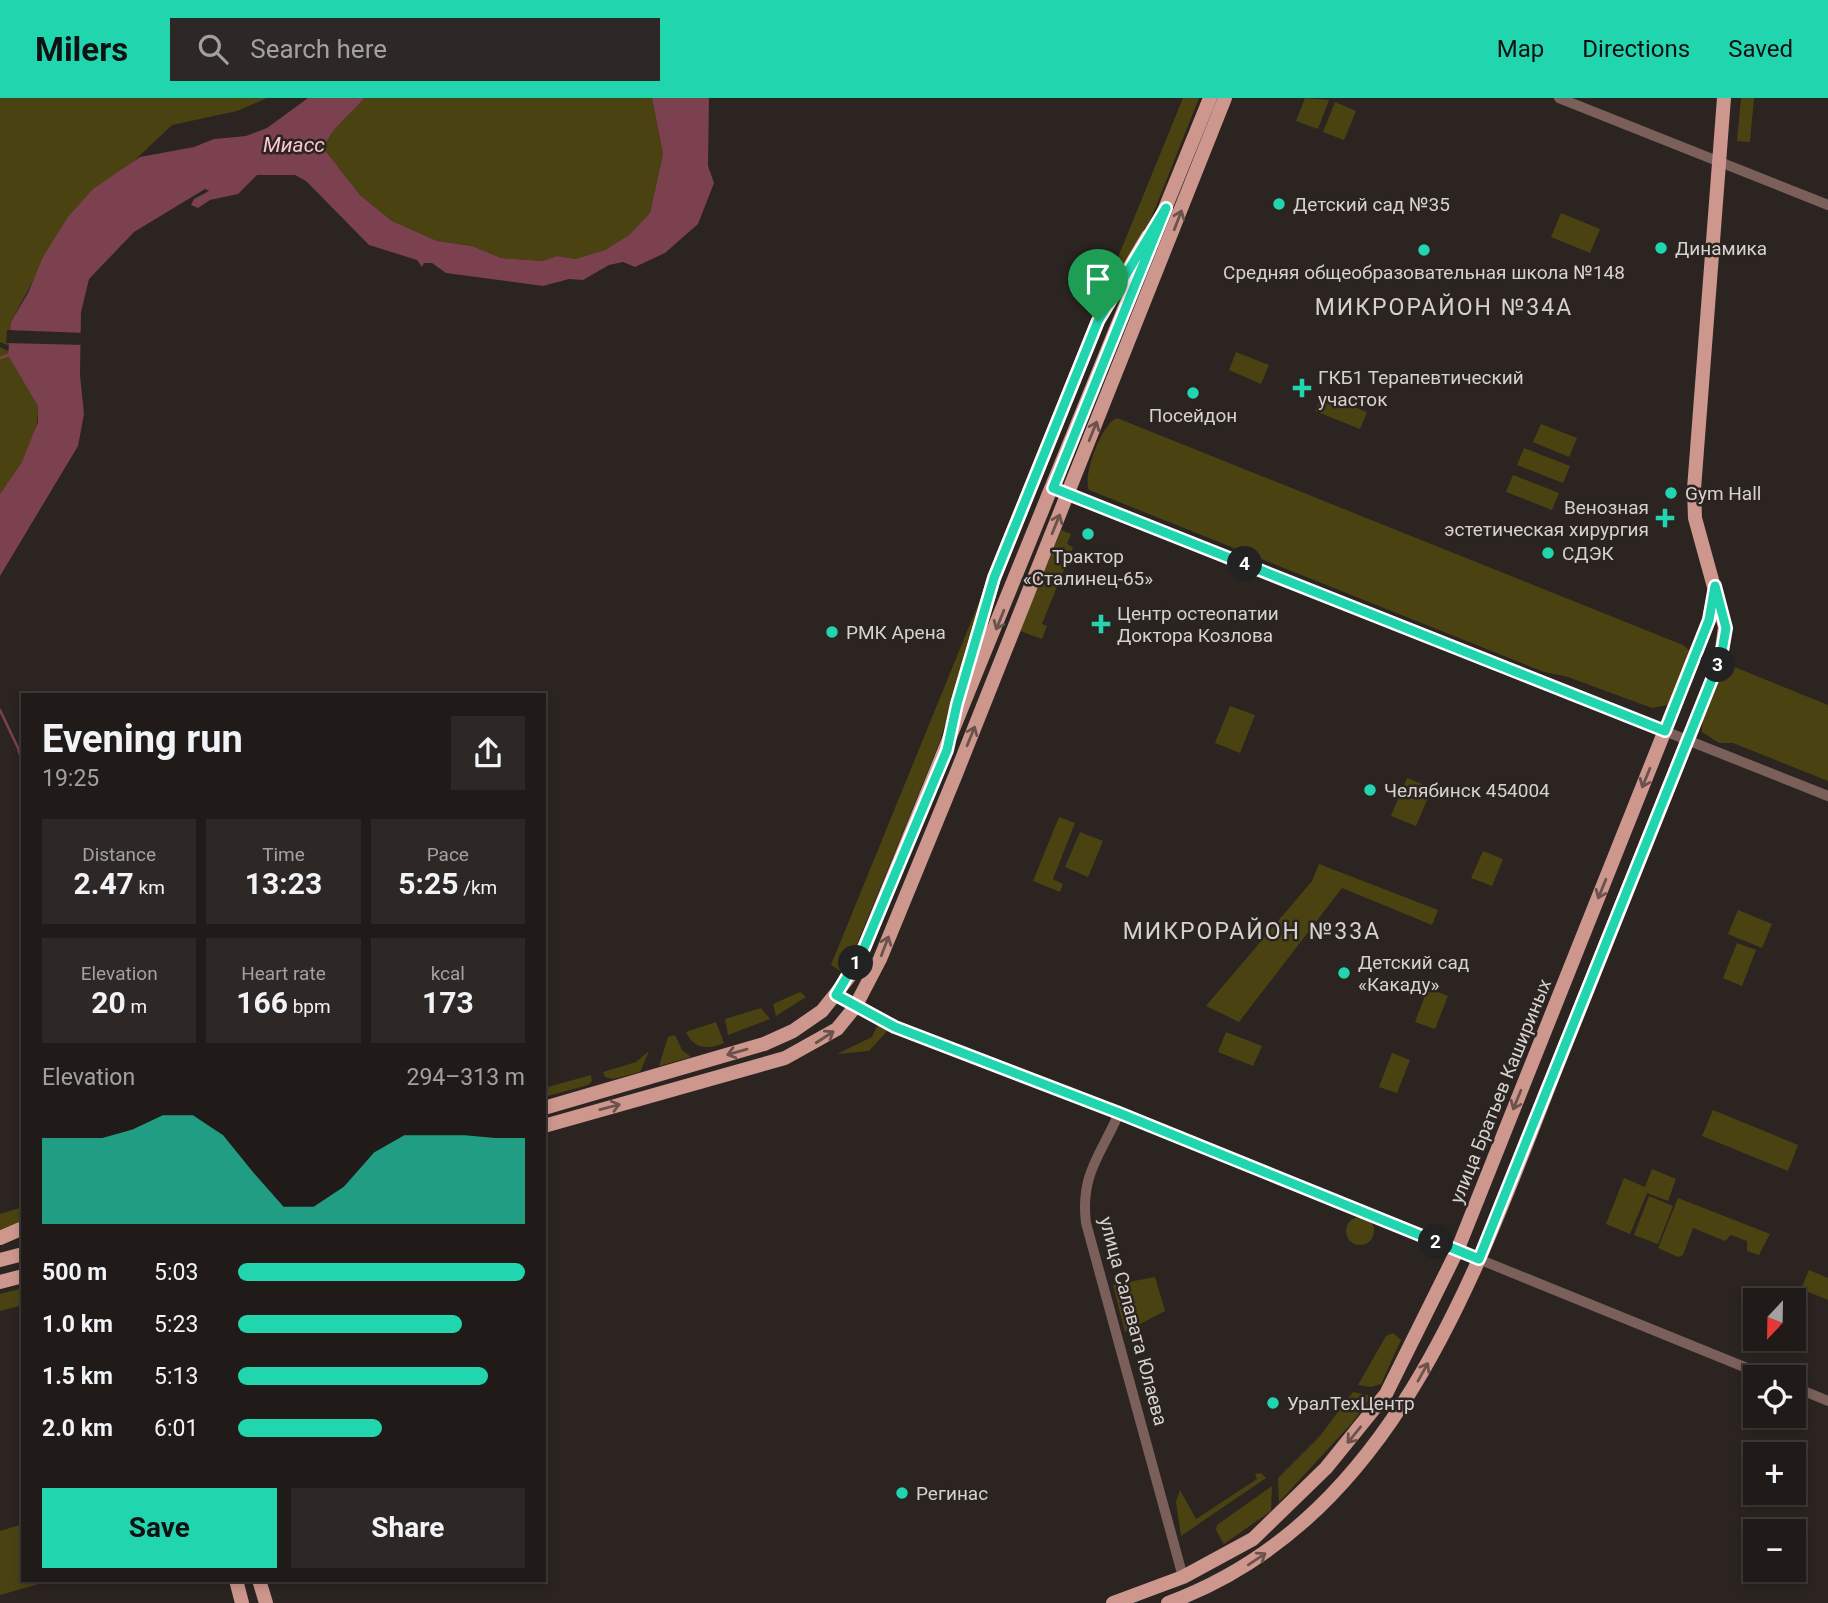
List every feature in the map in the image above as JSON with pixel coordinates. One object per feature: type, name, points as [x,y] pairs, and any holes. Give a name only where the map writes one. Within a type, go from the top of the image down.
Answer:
[{"type":"main road","points":[[546,1107],[764,1044],[793,1031],[822,1011],[836,995],[864,948],[947,750],[1210,98]]},
{"type":"main road","points":[[546,1125],[775,1062],[838,1029],[855,1007],[880,959],[1225,98]]},
{"type":"main road","name":"улица Братьев Кашириных","points":[[1168,1603],[1195,1598],[1270,1550],[1339,1486],[1387,1430],[1413,1389],[1479,1259],[1724,645],[1726,628],[1695,518],[1694,489],[1724,98]]},
{"type":"main road","points":[[947,750],[957,704],[994,578],[1098,321],[1166,208]]},
{"type":"main road","name":"улица Братьев Кашириных","points":[[1113,1603],[1187,1575],[1252,1539],[1277,1519],[1354,1435],[1386,1394],[1457,1251],[1709,620],[1715,586]]},
{"type":"main road","points":[[0,1238],[21,1229]]},
{"type":"main road","points":[[0,1261],[21,1255]]},
{"type":"main road","points":[[0,1282],[21,1277]]},
{"type":"main road","name":"улица Салавата Юлаева","points":[[1187,1575],[1195,1598]]},
{"type":"main road","points":[[237,1582],[242,1603]]},
{"type":"main road","points":[[260,1582],[266,1603]]},
{"type":"street","points":[[1559,98],[1828,205]]},
{"type":"street","points":[[1053,488],[1828,796]]},
{"type":"street","points":[[836,995],[895,1027],[1119,1113],[1743,1366]]},
{"type":"street","name":"улица Салавата Юлаева","points":[[1119,1113],[1087,1177],[1084,1204],[1086,1223],[1173,1542],[1187,1575]]},
{"type":"street","points":[[1806,1392],[1828,1401]]},
{"type":"shaded area","points":[[0,98],[267,98],[237,111],[172,125],[59,232],[11,322],[10,346],[0,342]]},
{"type":"shaded area","points":[[364,98],[652,98],[663,154],[650,213],[629,235],[605,250],[575,259],[557,256],[544,261],[501,258],[472,246],[437,241],[392,221],[360,195],[324,149],[336,128]]},
{"type":"shaded area","points":[[1183,98],[1199,98],[1149,224],[1088,331]]},
{"type":"shaded area","points":[[1305,98],[1329,100],[1318,129],[1296,121]]},
{"type":"shaded area","points":[[1741,98],[1754,98],[1750,142],[1737,141]]},
{"type":"shaded area","points":[[1335,102],[1356,111],[1344,140],[1323,132]]},
{"type":"shaded area","points":[[1561,213],[1600,229],[1590,253],[1551,237]]},
{"type":"shaded area","points":[[0,347],[8,351],[38,406],[31,442],[21,464],[0,494]]},
{"type":"shaded area","points":[[1236,352],[1269,365],[1261,384],[1229,370]]},
{"type":"shaded area","points":[[1322,394],[1367,412],[1360,429],[1315,411]]},
{"type":"shaded area","points":[[1117,418],[1683,645],[1690,651],[1668,705],[1652,708],[1568,677],[1544,672],[1089,490],[1088,474],[1095,451],[1105,429]]},
{"type":"shaded area","points":[[1541,424],[1577,438],[1569,457],[1533,442]]},
{"type":"shaded area","points":[[1524,448],[1570,466],[1563,483],[1517,465]]},
{"type":"shaded area","points":[[1513,475],[1559,493],[1552,510],[1506,492]]},
{"type":"shaded area","points":[[1061,530],[1071,534],[1067,544],[1073,547],[1042,624],[1047,626],[1042,639],[1020,631]]},
{"type":"shaded area","points":[[986,585],[940,741],[855,949],[842,972],[831,965]]},
{"type":"shaded area","points":[[1732,666],[1828,705],[1828,781],[1733,743],[1719,743],[1702,732],[1704,715],[1714,685]]},
{"type":"shaded area","points":[[1230,706],[1255,715],[1240,753],[1215,743]]},
{"type":"shaded area","points":[[1407,778],[1432,788],[1416,826],[1391,816]]},
{"type":"shaded area","points":[[1059,817],[1075,823],[1053,879],[1063,884],[1060,892],[1033,881]]},
{"type":"shaded area","points":[[1080,832],[1103,841],[1088,877],[1065,867]]},
{"type":"shaded area","points":[[1483,851],[1503,859],[1492,886],[1471,878]]},
{"type":"shaded area","points":[[1319,864],[1438,910],[1432,925],[1342,888],[1239,1022],[1206,1006],[1312,881]]},
{"type":"shaded area","points":[[1738,910],[1772,924],[1762,948],[1728,934]]},
{"type":"shaded area","points":[[1737,943],[1756,950],[1742,986],[1723,978]]},
{"type":"shaded area","points":[[1428,988],[1448,996],[1435,1029],[1415,1022]]},
{"type":"shaded area","points":[[800,992],[806,997],[776,1016],[773,1004]]},
{"type":"shaded area","points":[[761,1008],[770,1019],[728,1035],[725,1019]]},
{"type":"shaded area","points":[[716,1022],[724,1043],[707,1047],[697,1045],[686,1032]]},
{"type":"shaded area","points":[[878,1024],[888,1030],[869,1051],[837,1054],[872,1037]]},
{"type":"shaded area","points":[[1226,1032],[1262,1046],[1253,1066],[1218,1052]]},
{"type":"shaded area","points":[[675,1035],[682,1050],[691,1057],[659,1066],[668,1037]]},
{"type":"shaded area","points":[[649,1051],[640,1072],[613,1079],[605,1077],[603,1072],[636,1062]]},
{"type":"shaded area","points":[[1392,1053],[1410,1060],[1397,1093],[1379,1087]]},
{"type":"shaded area","points":[[591,1075],[592,1081],[588,1085],[546,1096],[546,1087]]},
{"type":"shaded area","points":[[1713,1110],[1798,1145],[1788,1171],[1702,1136]]},
{"type":"shaded area","points":[[1652,1169],[1676,1179],[1668,1201],[1647,1193],[1630,1234],[1606,1224],[1624,1178],[1645,1187]]},
{"type":"shaded area","points":[[1649,1196],[1673,1206],[1658,1244],[1634,1235]]},
{"type":"shaded area","points":[[1678,1198],[1770,1234],[1759,1255],[1747,1251],[1747,1241],[1731,1235],[1725,1241],[1693,1228],[1683,1255],[1678,1257],[1658,1248]]},
{"type":"shaded area","points":[[21,1208],[21,1224],[0,1232],[0,1214]]},
{"type":"shaded area","points":[[1360,1217],[1370,1221],[1374,1231],[1370,1241],[1360,1245],[1350,1241],[1346,1231],[1350,1221]]},
{"type":"shaded area","points":[[1809,1270],[1828,1278],[1828,1300],[1806,1291],[1806,1288],[1801,1288]]},
{"type":"shaded area","points":[[1155,1277],[1165,1311],[1125,1332],[1113,1285]]},
{"type":"shaded area","points":[[21,1289],[21,1306],[0,1311],[0,1294]]},
{"type":"shaded area","points":[[1393,1333],[1401,1340],[1381,1384],[1371,1387],[1358,1385],[1386,1336]]},
{"type":"shaded area","points":[[1353,1392],[1372,1396],[1351,1424],[1279,1502],[1278,1478],[1320,1436]]},
{"type":"shaded area","points":[[1261,1473],[1266,1478],[1181,1536],[1176,1502],[1180,1490],[1196,1519],[1257,1479],[1255,1474]]},
{"type":"shaded area","points":[[1272,1486],[1271,1511],[1224,1544],[1216,1530],[1217,1525]]},
{"type":"shaded area","points":[[21,1525],[21,1582],[46,1582],[0,1595],[0,1531]]},
{"type":"water","name":"Миасс","points":[[308,98],[364,98],[336,128],[324,149],[360,195],[392,221],[437,241],[472,246],[501,258],[543,261],[557,256],[575,259],[605,250],[629,235],[650,213],[663,154],[652,98],[709,98],[708,166],[714,183],[698,224],[665,253],[635,267],[623,262],[609,265],[583,280],[569,279],[543,286],[446,273],[432,263],[424,263],[422,267],[417,260],[369,245],[306,181],[295,175],[257,175],[238,194],[210,200],[198,208],[191,205],[194,199],[209,191],[205,189],[134,232],[89,279],[81,312],[80,375],[84,414],[78,446],[0,576],[0,494],[22,462],[38,422],[38,406],[8,355],[11,322],[28,293],[43,257],[68,217],[93,189],[140,157],[194,147],[214,139],[246,136],[267,128]]},
{"type":"pier","points":[[7,330],[85,333],[86,345],[6,343]]},
{"type":"waterway","points":[[0,358],[8,355]]},
{"type":"waterway","points":[[0,710],[21,759]]},
{"type":"place","name":"Детский сад №35","points":[[1279,204]]},
{"type":"place","name":"Динамика","points":[[1661,248]]},
{"type":"place","name":"Средняя общеобразовательная школа №148","points":[[1424,250]]},
{"type":"place","name":"ГКБ1 Терапевтический участок","points":[[1302,388]]},
{"type":"place","name":"Посейдон","points":[[1193,393]]},
{"type":"place","name":"Gym Hall","points":[[1671,493]]},
{"type":"place","name":"Венозная эстетическая хирургия","points":[[1665,518]]},
{"type":"place","name":"Трактор «Сталинец-65»","points":[[1088,534]]},
{"type":"place","name":"СДЭК","points":[[1548,553]]},
{"type":"place","name":"Центр остеопатии Доктора Козлова","points":[[1101,624]]},
{"type":"place","name":"РМК Арена","points":[[832,632]]},
{"type":"place","name":"Челябинск 454004","points":[[1370,790]]},
{"type":"place","name":"Детский сад «Какаду»","points":[[1344,973]]},
{"type":"place","name":"УралТехЦентр","points":[[1273,1403]]},
{"type":"place","name":"Регинас","points":[[902,1493]]},
{"type":"district","name":"МИКРОРАЙОН №34А","points":[[1444,307]]},
{"type":"district","name":"МИКРОРАЙОН №33А","points":[[1252,931]]},
{"type":"route","points":[[1166,208],[1053,488],[1665,731],[1709,620],[1715,586],[1726,628],[1721,657],[1479,1259],[1119,1113],[895,1027],[836,995],[864,948],[947,750],[957,704],[994,578],[1098,321],[1166,208]]}]
